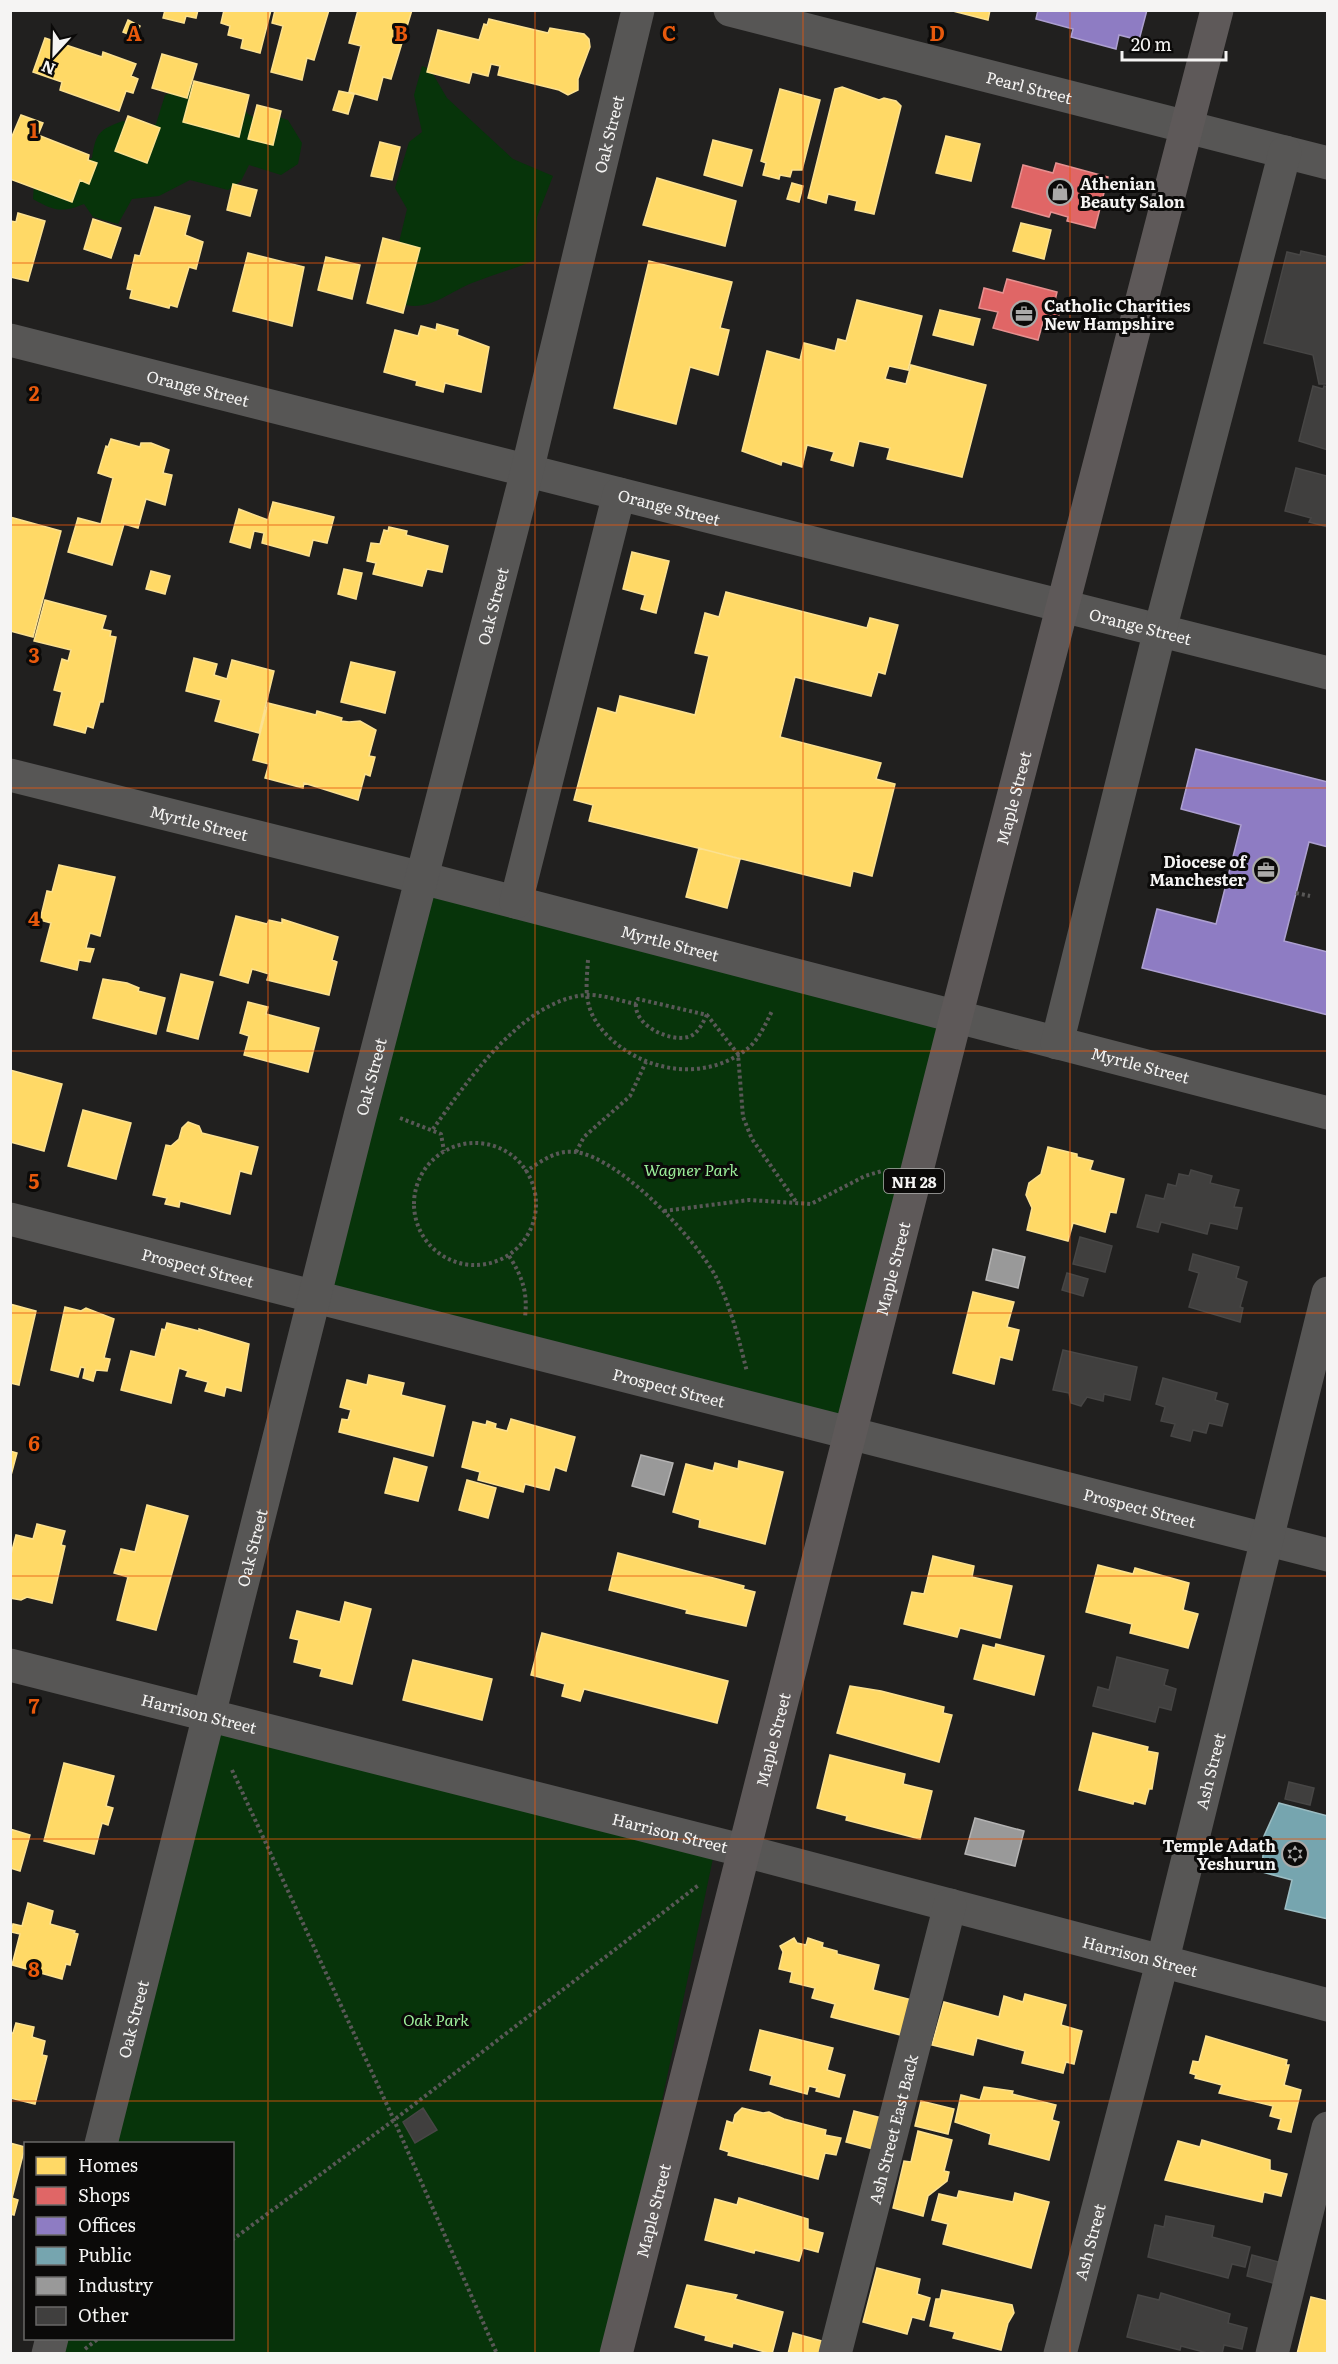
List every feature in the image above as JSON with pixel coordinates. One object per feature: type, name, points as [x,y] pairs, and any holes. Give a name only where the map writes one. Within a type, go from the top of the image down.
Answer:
[{"type":"main road","name":"Maple Street","points":[[616,2354],[956,1017],[1217,10]]},
{"type":"street","name":"Oak Street","points":[[102,2142],[314,1298],[527,471],[638,10]]},
{"type":"street","name":"Pearl Street","points":[[730,10],[1328,163]]},
{"type":"street","points":[[1057,1043],[1160,630],[1284,152]]},
{"type":"street","name":"Orange Street","points":[[10,340],[1328,673]]},
{"type":"street","points":[[516,902],[619,494]]},
{"type":"street","name":"Myrtle Street","points":[[10,775],[516,902],[1328,1113]]},
{"type":"street","name":"Prospect Street","points":[[10,1219],[1328,1555]]},
{"type":"street","name":"Ash Street","points":[[1060,2354],[1162,1963],[1328,1293]]},
{"type":"street","name":"Harrison Street","points":[[10,1665],[745,1851],[1328,2005]]},
{"type":"street","name":"Ash Street East Back","points":[[835,2354],[950,1905]]},
{"type":"street","points":[[1272,2354],[1328,2128]]},
{"type":"path","points":[[1296,893],[1310,896]]},
{"type":"path","points":[[588,960],[589,1006],[600,1029],[625,1052],[646,1062],[692,1070],[715,1066],[752,1044],[772,1011]]},
{"type":"path","points":[[433,1130],[452,1103],[514,1031],[565,999],[588,995],[636,1004]]},
{"type":"path","points":[[707,1015],[699,1029],[688,1037],[669,1036],[639,1019],[635,1011],[638,999],[707,1015],[738,1054],[743,1117],[752,1139],[797,1203]]},
{"type":"path","points":[[576,1152],[584,1137],[630,1096],[646,1062]]},
{"type":"path","points":[[400,1118],[441,1134],[444,1151]]},
{"type":"path","points":[[464,1143],[488,1143],[512,1157],[525,1172],[534,1195],[533,1224],[524,1242],[509,1256],[492,1263],[464,1264],[439,1251],[417,1226],[417,1188],[428,1165],[444,1151],[464,1143]]},
{"type":"path","points":[[525,1172],[551,1155],[567,1151],[576,1152],[593,1157],[647,1194],[687,1236],[715,1275],[731,1311],[748,1376]]},
{"type":"path","points":[[663,1211],[749,1200],[811,1204],[866,1176],[886,1170]]},
{"type":"path","points":[[509,1256],[520,1272],[525,1288],[525,1317]]},
{"type":"path","points":[[228,1762],[394,2120],[497,2354]]},
{"type":"path","points":[[234,2239],[394,2120],[706,1880]]},
{"type":"path","points":[[78,2354],[96,2340]]},
{"type":"green space","points":[[422,66],[430,69],[447,98],[513,159],[553,176],[537,217],[535,260],[472,283],[436,301],[417,306],[397,302],[389,284],[407,209],[395,188],[409,142],[422,132],[414,95]]},
{"type":"green space","points":[[208,84],[233,93],[248,114],[260,121],[266,113],[288,120],[302,143],[298,164],[281,175],[249,165],[241,181],[228,190],[190,180],[159,196],[132,199],[118,224],[93,217],[84,204],[64,210],[47,206],[33,199],[34,184],[92,158],[97,137],[104,130],[123,121],[143,130],[156,124],[165,95],[187,86]]},
{"type":"green space","name":"Wagner Park","points":[[422,878],[956,1017],[850,1434],[314,1298]]},
{"type":"green space","name":"Oak Park","points":[[209,1721],[716,1844],[609,2353],[48,2354],[52,2340],[234,2340],[234,2142],[101,2142]]},
{"type":"building: Homes","points":[[165,10],[198,10],[196,18],[186,16],[184,23],[163,18]]},
{"type":"building: Homes","points":[[224,10],[271,10],[260,53],[241,48],[243,39],[228,35],[230,26],[221,23]]},
{"type":"building: Homes","points":[[275,10],[329,10],[314,60],[307,58],[302,80],[271,72],[283,26],[272,23]]},
{"type":"building: Homes","points":[[358,10],[412,10],[391,79],[383,77],[377,100],[349,92],[361,46],[349,43]]},
{"type":"building: Homes","points":[[949,10],[990,10],[988,20]]},
{"type":"building: Homes","points":[[489,19],[548,33],[550,28],[584,34],[589,39],[590,47],[578,79],[578,90],[568,95],[559,90],[498,75],[500,66],[491,64],[488,76],[472,72],[469,83],[427,72],[438,30],[479,40],[484,24],[487,25]]},
{"type":"building: Homes","points":[[128,20],[140,26],[135,37],[123,32]]},
{"type":"building: Homes","points":[[45,38],[102,57],[103,52],[136,64],[131,76],[138,79],[133,93],[126,91],[119,111],[60,90],[62,82],[33,72]]},
{"type":"building: Homes","points":[[162,54],[197,64],[187,98],[152,88]]},
{"type":"building: Homes","points":[[194,81],[249,95],[239,137],[183,122]]},
{"type":"building: Homes","points":[[842,87],[879,100],[884,98],[896,101],[901,106],[874,214],[855,210],[857,201],[828,194],[826,203],[808,198],[835,89]]},
{"type":"building: Homes","points":[[780,89],[820,100],[802,170],[792,170],[790,177],[780,175],[779,179],[763,175],[766,163],[761,161]]},
{"type":"building: Homes","points":[[339,91],[354,94],[348,114],[333,110]]},
{"type":"building: Homes","points":[[257,105],[281,111],[273,145],[248,139]]},
{"type":"building: Homes","points":[[21,115],[43,123],[38,135],[89,155],[88,160],[97,163],[89,184],[80,180],[72,202],[10,179],[10,141]]},
{"type":"building: Homes","points":[[128,116],[160,128],[147,163],[115,151]]},
{"type":"building: Homes","points":[[946,136],[980,144],[971,181],[936,173]]},
{"type":"building: Homes","points":[[713,140],[752,150],[742,186],[704,175]]},
{"type":"building: Homes","points":[[380,142],[400,147],[392,180],[371,176]]},
{"type":"building: Homes","points":[[657,178],[736,201],[725,246],[643,225]]},
{"type":"building: Homes","points":[[792,183],[803,186],[799,202],[787,199]]},
{"type":"building: Homes","points":[[233,184],[257,190],[250,216],[227,210]]},
{"type":"building: Homes","points":[[155,207],[190,216],[185,235],[203,242],[196,269],[189,267],[177,307],[170,305],[169,308],[130,298],[132,290],[127,289],[135,255],[140,256]]},
{"type":"building: Homes","points":[[18,213],[45,221],[28,281],[10,277],[10,221],[16,222]]},
{"type":"building: Homes","points":[[93,219],[121,228],[111,258],[84,249]]},
{"type":"building: Homes","points":[[1021,223],[1051,230],[1044,259],[1013,251]]},
{"type":"building: Homes","points":[[383,238],[420,248],[403,313],[367,303]]},
{"type":"building: Homes","points":[[248,253],[304,267],[292,326],[233,311]]},
{"type":"building: Homes","points":[[326,257],[360,265],[352,299],[318,290]]},
{"type":"building: Homes","points":[[649,261],[732,282],[720,328],[729,330],[718,375],[690,367],[676,424],[614,408]]},
{"type":"building: Homes","points":[[857,300],[922,316],[908,370],[889,366],[885,379],[906,384],[911,365],[986,385],[962,477],[887,459],[890,448],[859,441],[853,466],[831,460],[834,452],[807,445],[802,467],[782,461],[781,465],[742,451],[767,351],[800,360],[804,343],[835,351],[838,339],[846,341]]},
{"type":"building: Homes","points":[[940,310],[980,319],[973,345],[933,335]]},
{"type":"building: Homes","points":[[437,324],[458,330],[457,335],[489,347],[481,392],[445,383],[443,392],[416,385],[417,381],[384,372],[395,330],[418,336],[421,326],[436,330]]},
{"type":"building: Homes","points":[[111,439],[140,447],[141,443],[151,443],[169,450],[163,473],[172,475],[165,505],[146,499],[138,528],[124,524],[112,565],[68,552],[78,518],[101,524],[113,478],[98,473],[106,446],[108,447]]},
{"type":"building: Homes","points":[[273,502],[334,517],[327,543],[313,540],[309,556],[262,543],[264,533],[254,531],[250,548],[230,542],[239,509],[268,520]]},
{"type":"building: Homes","points":[[10,517],[61,531],[33,637],[10,631]]},
{"type":"building: Homes","points":[[389,527],[407,531],[406,535],[448,546],[442,572],[427,569],[422,586],[373,574],[376,563],[367,561],[371,543],[380,544],[384,530],[388,531]]},
{"type":"building: Homes","points":[[632,552],[669,561],[656,613],[641,609],[645,595],[623,589]]},
{"type":"building: Homes","points":[[344,569],[362,573],[356,599],[338,594]]},
{"type":"building: Homes","points":[[151,571],[170,576],[165,594],[146,589]]},
{"type":"building: Homes","points":[[726,592],[867,628],[870,618],[898,625],[885,674],[878,672],[871,696],[795,677],[780,737],[881,763],[876,779],[895,784],[872,876],[853,871],[850,886],[589,821],[593,805],[574,800],[598,708],[616,713],[620,696],[695,715],[709,656],[695,653],[705,613],[719,617]]},
{"type":"building: Homes","points":[[45,600],[106,616],[102,629],[111,631],[110,636],[116,637],[103,702],[100,702],[93,728],[87,726],[85,733],[54,725],[62,692],[54,690],[62,659],[68,661],[71,650],[34,641]]},
{"type":"building: Homes","points":[[194,658],[217,664],[214,675],[227,679],[232,660],[274,671],[259,733],[215,721],[221,700],[186,691]]},
{"type":"building: Homes","points":[[351,662],[395,672],[385,713],[341,702]]},
{"type":"building: Homes","points":[[268,703],[316,715],[317,711],[342,718],[341,721],[360,721],[376,730],[369,756],[375,757],[370,776],[365,774],[358,800],[304,783],[303,788],[265,778],[269,764],[253,760]]},
{"type":"building: Homes","points":[[699,848],[740,859],[727,908],[686,897]]},
{"type":"building: Homes","points":[[59,865],[115,877],[100,936],[90,933],[86,948],[94,949],[90,962],[79,960],[77,970],[41,961],[51,923],[40,920],[47,891],[52,892]]},
{"type":"building: Homes","points":[[236,916],[267,924],[269,920],[282,923],[282,919],[338,937],[332,960],[337,962],[329,995],[267,980],[269,974],[252,969],[248,983],[220,975]]},
{"type":"building: Homes","points":[[181,974],[213,982],[198,1039],[167,1031]]},
{"type":"building: Homes","points":[[103,979],[127,983],[139,988],[138,991],[165,998],[156,1034],[93,1018]]},
{"type":"building: Homes","points":[[248,1002],[268,1007],[266,1014],[319,1028],[308,1072],[244,1055],[249,1036],[240,1033]]},
{"type":"building: Homes","points":[[10,1070],[62,1084],[44,1151],[10,1142]]},
{"type":"building: Homes","points":[[83,1110],[131,1123],[116,1179],[68,1166]]},
{"type":"building: Homes","points":[[188,1122],[199,1126],[202,1133],[258,1147],[251,1174],[240,1171],[230,1214],[180,1201],[179,1207],[165,1204],[167,1198],[153,1195],[166,1145],[171,1146],[179,1139],[182,1128]]},
{"type":"building: Homes","points":[[1048,1147],[1077,1154],[1077,1157],[1093,1161],[1090,1170],[1124,1179],[1116,1213],[1110,1212],[1105,1232],[1073,1223],[1068,1241],[1027,1230],[1032,1208],[1026,1195],[1029,1183],[1041,1174]]},
{"type":"building: Homes","points":[[973,1292],[1014,1302],[1007,1327],[1019,1330],[1012,1360],[1000,1357],[994,1384],[953,1373]]},
{"type":"building: Homes","points":[[10,1304],[36,1311],[19,1385],[10,1383]]},
{"type":"building: Homes","points":[[65,1307],[81,1311],[86,1308],[114,1319],[104,1358],[110,1359],[107,1371],[96,1370],[93,1381],[83,1378],[85,1368],[81,1367],[78,1377],[51,1370]]},
{"type":"building: Homes","points":[[167,1323],[199,1331],[199,1329],[249,1344],[241,1391],[226,1387],[224,1396],[205,1391],[208,1382],[186,1376],[188,1371],[179,1368],[171,1403],[121,1390],[131,1351],[155,1357],[162,1329],[165,1330]]},
{"type":"building: Homes","points":[[369,1375],[404,1383],[401,1395],[445,1406],[433,1456],[339,1432],[342,1419],[348,1420],[351,1410],[340,1407],[347,1380],[367,1385]]},
{"type":"building: Homes","points":[[511,1419],[575,1437],[566,1471],[555,1467],[549,1490],[525,1484],[523,1492],[478,1480],[480,1472],[462,1467],[473,1422],[486,1425],[487,1421],[496,1424],[495,1428],[507,1431]]},
{"type":"building: Homes","points":[[10,1451],[17,1453],[10,1479]]},
{"type":"building: Homes","points":[[394,1458],[427,1467],[418,1501],[385,1493]]},
{"type":"building: Homes","points":[[739,1461],[783,1472],[765,1544],[699,1527],[700,1520],[673,1512],[686,1464],[713,1471],[715,1463],[738,1469]]},
{"type":"building: Homes","points":[[467,1480],[496,1488],[488,1518],[459,1510]]},
{"type":"building: Homes","points":[[147,1505],[188,1516],[156,1630],[117,1620],[128,1577],[114,1573],[121,1549],[135,1552]]},
{"type":"building: Homes","points":[[37,1524],[65,1531],[61,1545],[65,1546],[52,1603],[27,1597],[21,1600],[10,1598],[10,1558],[16,1535],[33,1539]]},
{"type":"building: Homes","points":[[618,1553],[744,1586],[743,1589],[755,1592],[746,1626],[686,1613],[687,1610],[609,1590]]},
{"type":"building: Homes","points":[[933,1556],[974,1566],[972,1577],[1012,1586],[1000,1638],[960,1628],[957,1637],[904,1624],[912,1592],[924,1594]]},
{"type":"building: Homes","points":[[1098,1565],[1133,1574],[1135,1568],[1189,1583],[1183,1610],[1198,1614],[1188,1648],[1130,1633],[1132,1624],[1086,1612]]},
{"type":"building: Homes","points":[[345,1602],[371,1609],[352,1684],[320,1676],[322,1669],[294,1662],[299,1640],[290,1638],[297,1611],[340,1622]]},
{"type":"building: Homes","points":[[542,1633],[728,1681],[717,1723],[584,1689],[580,1701],[562,1696],[565,1684],[531,1675]]},
{"type":"building: Homes","points":[[996,1644],[1044,1656],[1034,1695],[974,1679],[983,1645],[995,1648]]},
{"type":"building: Homes","points":[[413,1660],[492,1679],[482,1720],[403,1700]]},
{"type":"building: Homes","points":[[850,1686],[881,1691],[944,1707],[943,1713],[952,1715],[939,1762],[837,1733]]},
{"type":"building: Homes","points":[[1093,1733],[1148,1747],[1147,1751],[1158,1753],[1152,1789],[1149,1789],[1145,1804],[1134,1801],[1133,1804],[1079,1790]]},
{"type":"building: Homes","points":[[830,1755],[905,1774],[903,1784],[932,1791],[920,1839],[846,1820],[847,1816],[817,1808]]},
{"type":"building: Homes","points":[[64,1763],[114,1776],[106,1806],[113,1808],[108,1825],[102,1823],[94,1854],[44,1841]]},
{"type":"building: Homes","points":[[10,1829],[30,1835],[20,1871],[10,1868]]},
{"type":"building: Homes","points":[[28,1903],[53,1911],[50,1924],[75,1931],[74,1933],[78,1934],[70,1965],[66,1964],[62,1979],[12,1965],[20,1934],[11,1932],[13,1924],[22,1926]]},
{"type":"building: Homes","points":[[794,1938],[797,1943],[806,1945],[808,1938],[823,1943],[822,1947],[837,1951],[837,1954],[879,1965],[873,1990],[916,2001],[908,2037],[831,2017],[835,2004],[812,1998],[815,1988],[790,1982],[792,1972],[779,1969],[783,1952],[780,1946]]},
{"type":"building: Homes","points":[[1025,1994],[1066,2005],[1061,2025],[1082,2031],[1074,2064],[1066,2062],[1063,2073],[1022,2063],[1025,2051],[977,2038],[973,2055],[932,2045],[944,2002],[999,2017],[1004,1996],[1023,2002]]},
{"type":"building: Homes","points":[[16,2023],[34,2027],[32,2037],[45,2041],[42,2055],[47,2056],[35,2104],[10,2098],[10,2033],[13,2033]]},
{"type":"building: Homes","points":[[760,2030],[833,2048],[827,2070],[845,2075],[839,2097],[816,2091],[817,2088],[809,2086],[807,2094],[770,2084],[772,2076],[750,2070]]},
{"type":"building: Homes","points":[[1206,2036],[1287,2060],[1286,2065],[1289,2065],[1284,2085],[1301,2090],[1291,2132],[1278,2129],[1281,2119],[1270,2116],[1273,2106],[1219,2093],[1222,2085],[1195,2078],[1196,2075],[1190,2073],[1193,2061],[1199,2062]]},
{"type":"building: Homes","points":[[984,2087],[1013,2091],[1012,2094],[1056,2105],[1052,2120],[1059,2122],[1049,2160],[989,2144],[991,2134],[955,2122],[961,2095],[980,2100]]},
{"type":"building: Homes","points":[[921,2101],[954,2109],[948,2134],[915,2126]]},
{"type":"building: Homes","points":[[742,2108],[763,2113],[769,2112],[784,2119],[826,2130],[825,2135],[841,2138],[836,2155],[825,2153],[818,2179],[728,2155],[729,2152],[720,2149],[727,2121],[733,2123],[735,2115]]},
{"type":"building: Homes","points":[[854,2111],[886,2119],[877,2150],[846,2142]]},
{"type":"building: Homes","points":[[918,2131],[952,2140],[944,2171],[949,2172],[947,2181],[928,2196],[923,2216],[893,2208],[904,2161],[911,2162]]},
{"type":"building: Homes","points":[[1202,2140],[1270,2160],[1270,2170],[1287,2174],[1281,2196],[1264,2192],[1262,2202],[1165,2180],[1178,2141],[1200,2147]]},
{"type":"building: Homes","points":[[10,2143],[24,2147],[24,2151],[12,2198],[18,2200],[14,2215],[10,2214]]},
{"type":"building: Homes","points":[[959,2191],[1013,2202],[1015,2193],[1049,2202],[1031,2268],[943,2244],[948,2224],[932,2220],[939,2194],[957,2198]]},
{"type":"building: Homes","points":[[739,2198],[808,2219],[808,2229],[823,2233],[818,2252],[803,2248],[799,2261],[755,2250],[754,2253],[705,2240],[715,2199],[737,2205]]},
{"type":"building: Homes","points":[[877,2268],[920,2279],[917,2294],[930,2298],[924,2320],[912,2317],[907,2334],[863,2322]]},
{"type":"building: Homes","points":[[687,2285],[737,2295],[735,2299],[783,2312],[772,2354],[733,2343],[732,2347],[705,2340],[706,2336],[675,2327]]},
{"type":"building: Homes","points":[[942,2290],[1012,2305],[1014,2313],[1008,2323],[1001,2350],[953,2338],[955,2332],[930,2326],[936,2299],[940,2299]]},
{"type":"building: Homes","points":[[1311,2297],[1328,2301],[1328,2354],[1297,2354]]},
{"type":"building: Homes","points":[[793,2333],[822,2341],[819,2354],[788,2354]]},
{"type":"building: Shops","name":"Athenian Beauty Salon","points":[[1056,163],[1108,177],[1095,228],[1067,221],[1068,217],[1051,212],[1049,217],[1012,207],[1023,165],[1053,173]]},
{"type":"building: Shops","points":[[1007,279],[1057,292],[1054,305],[1061,307],[1057,321],[1043,322],[1038,340],[993,328],[998,312],[979,308],[984,288],[1003,293]]},
{"type":"building: Offices","points":[[1038,10],[1147,10],[1139,40],[1119,35],[1116,49],[1071,37],[1073,29],[1036,19]]},
{"type":"building: Offices","name":"Diocese of Manchester","points":[[1196,749],[1328,782],[1328,847],[1309,842],[1284,941],[1328,952],[1328,1015],[1142,968],[1157,909],[1216,924],[1241,825],[1181,809]]},
{"type":"building: Public","name":"Temple Adath Yeshurun","points":[[1279,1803],[1328,1816],[1328,1919],[1285,1909],[1292,1880],[1262,1872],[1264,1836]]},
{"type":"building: Industry","points":[[993,1249],[1025,1257],[1018,1288],[986,1280]]},
{"type":"building: Industry","points":[[641,1455],[673,1463],[664,1495],[632,1486]]},
{"type":"building: Industry","points":[[975,1818],[1024,1831],[1015,1866],[965,1854]]},
{"type":"building: Other","points":[[1301,251],[1328,257],[1328,384],[1319,384],[1313,355],[1264,343],[1287,252],[1300,255]]},
{"type":"building: Other","points":[[1313,386],[1323,389],[1324,386],[1328,387],[1328,450],[1299,441]]},
{"type":"building: Other","points":[[1296,468],[1327,476],[1328,527],[1309,522],[1311,518],[1285,511]]},
{"type":"building: Other","points":[[1191,1170],[1212,1176],[1210,1183],[1239,1190],[1234,1207],[1242,1208],[1237,1229],[1210,1223],[1207,1234],[1161,1222],[1158,1232],[1137,1227],[1146,1195],[1164,1199],[1168,1184],[1176,1186],[1179,1174],[1189,1176]]},
{"type":"building: Other","points":[[1080,1237],[1112,1246],[1105,1272],[1073,1264]]},
{"type":"building: Other","points":[[1193,1254],[1239,1267],[1236,1278],[1247,1282],[1240,1307],[1243,1308],[1240,1322],[1189,1307],[1199,1273],[1189,1270]]},
{"type":"building: Other","points":[[1067,1273],[1088,1279],[1083,1296],[1062,1290]]},
{"type":"building: Other","points":[[1063,1350],[1137,1367],[1130,1400],[1104,1394],[1103,1401],[1087,1397],[1081,1406],[1071,1403],[1069,1393],[1053,1390]]},
{"type":"building: Other","points":[[1163,1378],[1217,1393],[1215,1400],[1228,1404],[1222,1426],[1209,1423],[1206,1433],[1193,1430],[1190,1441],[1171,1436],[1175,1424],[1161,1421],[1165,1407],[1156,1404]]},
{"type":"building: Other","points":[[1117,1657],[1168,1670],[1164,1685],[1176,1689],[1171,1710],[1159,1707],[1155,1722],[1093,1706],[1098,1687],[1109,1690]]},
{"type":"building: Other","points":[[1289,1782],[1314,1788],[1310,1805],[1285,1799]]},
{"type":"building: Other","points":[[423,2108],[437,2130],[415,2143],[403,2122]]},
{"type":"building: Other","points":[[1166,2216],[1214,2226],[1212,2237],[1250,2247],[1245,2267],[1232,2264],[1228,2278],[1148,2257],[1155,2225],[1164,2227]]},
{"type":"building: Other","points":[[1252,2255],[1286,2264],[1280,2285],[1247,2276]]},
{"type":"building: Other","points":[[1161,2293],[1230,2314],[1228,2323],[1247,2328],[1242,2349],[1224,2345],[1222,2354],[1211,2354],[1181,2346],[1180,2350],[1127,2337],[1138,2295],[1159,2300]]},
{"type":"place","name":"Athenian Beauty Salon","points":[[1060,192]]},
{"type":"place","name":"Catholic Charities New Hampshire","points":[[1024,314]]},
{"type":"place","name":"Diocese of Manchester","points":[[1266,870]]},
{"type":"place","name":"Temple Adath Yeshurun","points":[[1295,1854]]}]
